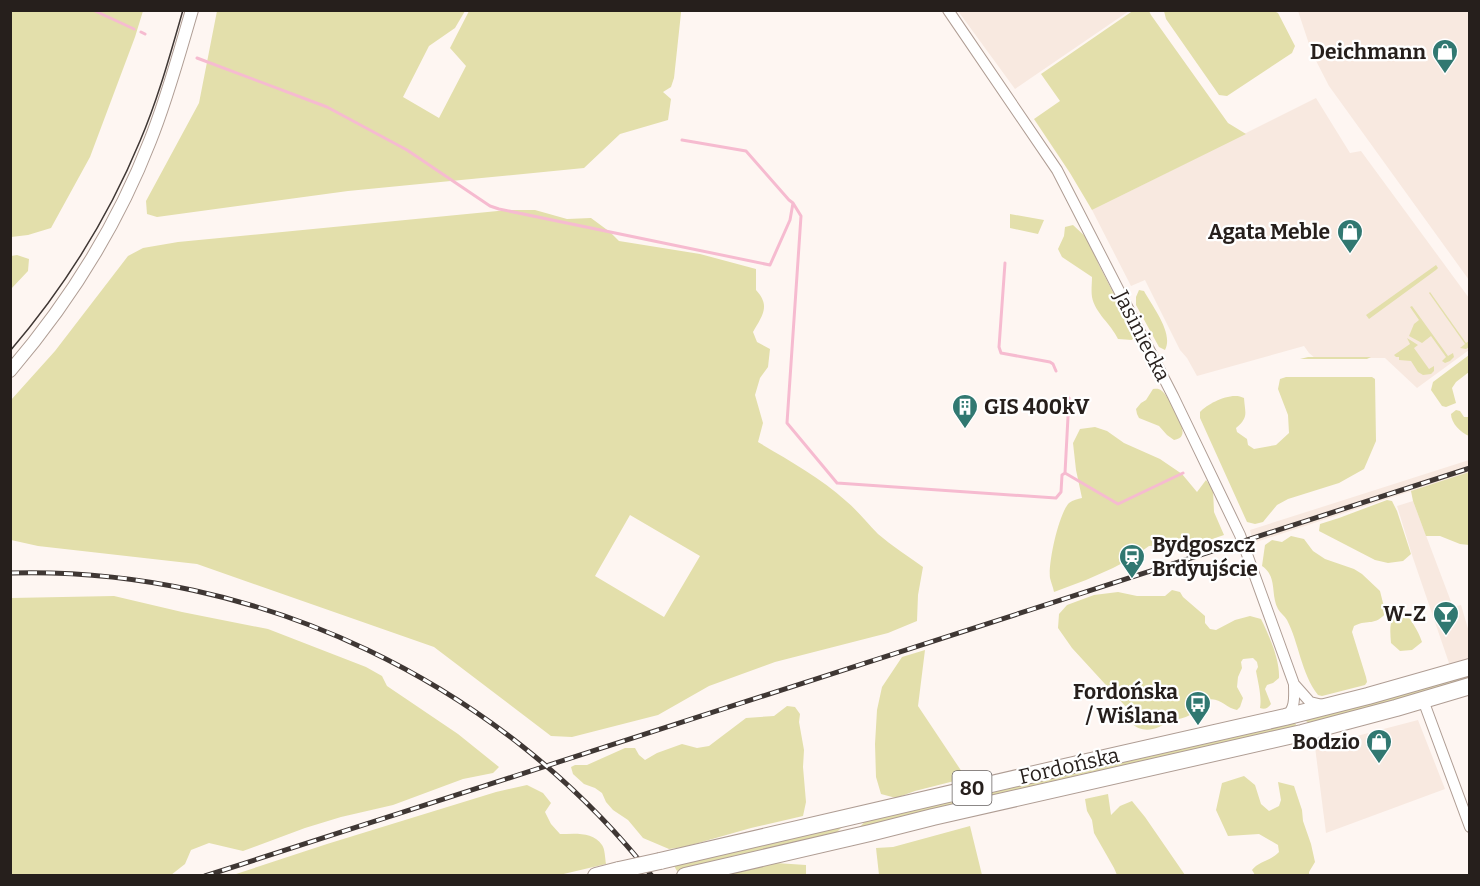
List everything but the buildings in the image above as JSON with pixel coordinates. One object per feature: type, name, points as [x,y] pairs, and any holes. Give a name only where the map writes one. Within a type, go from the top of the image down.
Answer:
[{"type":"main road","name":"Fordońska","points":[[596,876],[1285,717],[1470,667]]},
{"type":"main road","name":"Fordońska","points":[[685,876],[1302,733],[1470,686]]},
{"type":"street","points":[[10,371],[42,333],[68,296],[95,255],[117,214],[158,122],[192,10]]},
{"type":"street","name":"Jasiniecka","points":[[948,10],[1042,147],[1070,195],[1173,396],[1240,535],[1294,684],[1310,702],[1317,705],[1337,704]]},
{"type":"street","name":"Jasiniecka","points":[[1285,717],[1292,711],[1294,684]]},
{"type":"street","points":[[1423,700],[1470,827]]},
{"type":"shaded area","points":[[681,10],[681,13],[674,78],[671,87],[663,92],[671,99],[668,120],[620,134],[584,168],[348,191],[157,217],[147,214],[146,201],[199,103],[217,11],[465,11],[455,28],[429,46],[403,97],[439,118],[466,66],[450,48],[469,11]]},
{"type":"shaded area","points":[[1134,10],[1149,11],[1228,123],[1246,134],[1092,210],[1034,119],[1060,101],[1041,74]]},
{"type":"shaded area","points":[[10,11],[143,11],[90,157],[51,228],[11,237]]},
{"type":"shaded area","points":[[958,11],[1129,11],[1015,89]]},
{"type":"shaded area","points":[[1164,11],[1274,11],[1278,13],[1295,46],[1292,53],[1227,96],[1219,95],[1166,19]]},
{"type":"shaded area","points":[[1298,11],[1469,11],[1469,280],[1329,86],[1312,53]]},
{"type":"shaded area","points":[[1316,98],[1350,153],[1361,151],[1469,298],[1469,350],[1417,388],[1385,358],[1315,358],[1304,346],[1197,376],[1180,350],[1145,280],[1131,286],[1092,210]]},
{"type":"shaded area","points":[[508,210],[535,210],[567,219],[591,218],[619,241],[700,254],[756,269],[756,290],[763,301],[764,311],[753,332],[757,342],[770,349],[768,367],[760,378],[755,395],[763,423],[758,442],[825,484],[850,505],[878,534],[923,567],[918,595],[917,621],[888,633],[775,662],[709,686],[658,715],[572,737],[551,736],[434,647],[197,564],[38,546],[11,540],[11,400],[55,351],[128,256],[143,248],[178,242]],"holes":[[[630,515],[700,556],[664,617],[595,576]]]},
{"type":"shaded area","points":[[1010,214],[1044,220],[1038,234],[1010,228]]},
{"type":"shaded area","points":[[1073,225],[1088,239],[1135,335],[1132,340],[1118,339],[1094,303],[1092,277],[1062,257],[1058,249],[1065,227]]},
{"type":"shaded area","points":[[17,255],[29,259],[28,271],[11,289],[11,256]]},
{"type":"shaded area","points":[[1436,265],[1438,268],[1436,270],[1369,319],[1366,315]]},
{"type":"shaded area","points":[[1139,290],[1144,291],[1164,328],[1167,336],[1165,350],[1159,347],[1136,305]]},
{"type":"shaded area","points":[[1430,292],[1466,343],[1469,341],[1469,347],[1460,348],[1465,344]]},
{"type":"shaded area","points":[[1412,306],[1448,356],[1453,353],[1454,357],[1450,361],[1445,363],[1442,361],[1446,357],[1431,336],[1422,343],[1409,336],[1414,324],[1419,320],[1410,307]]},
{"type":"shaded area","points":[[1407,338],[1418,345],[1414,348],[1429,369],[1434,366],[1431,374],[1423,375],[1418,372],[1411,361],[1399,360],[1399,357],[1394,355],[1410,344]]},
{"type":"shaded area","points":[[1469,355],[1469,372],[1452,388],[1456,403],[1446,407],[1442,406],[1431,390],[1433,382]]},
{"type":"shaded area","points":[[1371,357],[1367,359],[1300,359]]},
{"type":"shaded area","points":[[1286,377],[1372,377],[1375,379],[1376,441],[1364,469],[1339,483],[1288,499],[1277,505],[1263,522],[1255,524],[1247,522],[1200,418],[1200,412],[1220,399],[1233,396],[1244,398],[1245,414],[1243,421],[1236,428],[1237,432],[1247,439],[1248,445],[1254,449],[1276,445],[1289,433],[1288,415],[1278,389],[1280,379]]},
{"type":"shaded area","points":[[1153,389],[1162,391],[1176,412],[1183,431],[1179,438],[1174,440],[1159,426],[1139,418],[1136,409]]},
{"type":"shaded area","points":[[1456,410],[1460,411],[1464,417],[1469,417],[1469,436],[1453,421],[1451,414]]},
{"type":"shaded area","points":[[1095,427],[1160,459],[1182,474],[1197,492],[1206,480],[1213,489],[1214,512],[1224,535],[1177,551],[1172,545],[1149,546],[1113,568],[1054,592],[1050,571],[1058,527],[1069,503],[1082,498],[1073,443],[1080,429]]},
{"type":"shaded area","points":[[1469,460],[1469,472],[1253,543],[1250,530]]},
{"type":"shaded area","points":[[1469,472],[1469,545],[1440,536],[1426,536],[1411,491]]},
{"type":"shaded area","points":[[1387,500],[1392,501],[1397,511],[1411,554],[1403,561],[1388,563],[1375,560],[1319,531],[1320,524]]},
{"type":"shaded area","points":[[1413,501],[1453,607],[1461,605],[1469,632],[1469,659],[1450,666],[1397,506]]},
{"type":"shaded area","points":[[1291,536],[1304,539],[1313,551],[1325,559],[1354,569],[1380,591],[1388,611],[1375,621],[1354,626],[1352,632],[1366,677],[1365,685],[1322,696],[1318,695],[1312,686],[1291,629],[1276,603],[1270,575],[1262,566],[1265,545],[1272,540],[1282,542]]},
{"type":"shaded area","points":[[1172,590],[1180,592],[1205,616],[1205,623],[1210,629],[1216,630],[1235,620],[1250,616],[1261,619],[1273,648],[1279,671],[1279,678],[1267,685],[1265,689],[1271,704],[1269,707],[1260,708],[1257,662],[1253,658],[1243,659],[1237,687],[1243,698],[1237,710],[1211,699],[1202,703],[1188,716],[1153,729],[1142,729],[1133,724],[1127,708],[1072,648],[1058,628],[1059,614],[1067,605],[1094,595],[1118,592],[1137,596],[1165,596]]},
{"type":"shaded area","points":[[114,596],[268,629],[366,667],[382,676],[387,686],[458,734],[499,767],[493,773],[463,779],[393,805],[305,828],[243,851],[209,843],[191,850],[185,864],[171,875],[11,875],[11,598]]},
{"type":"shaded area","points":[[1403,610],[1414,625],[1422,642],[1412,650],[1400,651],[1391,643],[1390,628],[1392,619]]},
{"type":"shaded area","points":[[925,650],[918,706],[966,778],[896,798],[881,794],[876,777],[877,710],[882,687],[902,657]]},
{"type":"shaded area","points":[[1469,672],[1469,681],[1310,724],[1306,721],[1306,720]]},
{"type":"shaded area","points":[[787,706],[795,707],[800,714],[806,802],[803,816],[669,849],[643,838],[628,820],[613,810],[602,793],[584,784],[573,774],[571,767],[575,765],[587,765],[625,748],[635,748],[645,760],[682,744],[697,748],[709,746],[746,718],[774,716]]},
{"type":"shaded area","points":[[1418,720],[1445,789],[1326,833],[1315,747]]},
{"type":"shaded area","points":[[1294,723],[1295,727],[854,832],[868,819]]},
{"type":"shaded area","points":[[1244,776],[1255,785],[1261,804],[1269,811],[1279,806],[1281,800],[1278,782],[1294,786],[1315,862],[1309,875],[1255,875],[1252,870],[1279,852],[1278,845],[1259,834],[1228,836],[1216,810],[1222,783]]},
{"type":"shaded area","points":[[527,785],[543,793],[551,803],[545,812],[551,824],[560,834],[583,834],[594,837],[603,847],[606,864],[555,876],[233,875],[496,792]]},
{"type":"shaded area","points":[[1108,794],[1111,815],[1120,806],[1132,801],[1185,875],[1117,875],[1094,833],[1085,799]]},
{"type":"shaded area","points":[[845,824],[832,837],[677,871],[673,864]]},
{"type":"shaded area","points":[[970,826],[982,875],[879,875],[876,848],[893,847]]},
{"type":"shaded area","points":[[776,863],[806,865],[806,875],[716,876]]},
{"type":"waterway","points":[[93,10],[134,29]]},
{"type":"waterway","points":[[141,32],[145,34]]},
{"type":"waterway","points":[[197,58],[327,107],[407,150],[490,206],[499,209],[770,265],[790,220],[793,203]]},
{"type":"waterway","points":[[682,140],[746,151],[793,203],[801,216],[787,423],[837,483],[1056,498],[1061,492],[1062,475],[1065,473],[1118,504],[1183,473]]},
{"type":"waterway","points":[[1005,263],[999,347],[1001,353],[1050,362],[1056,371]]},
{"type":"waterway","points":[[1065,473],[1069,398]]},
{"type":"tram line","points":[[10,351],[66,277],[114,197],[152,109],[183,10]]},
{"type":"railway","points":[[205,876],[1470,468]]},
{"type":"railway","points":[[10,573],[102,576],[193,590],[282,615],[367,650],[447,693],[522,746],[591,807],[652,876]]},
{"type":"place","name":"Deichmann","points":[[1445,75]]},
{"type":"place","name":"Agata Meble","points":[[1350,255]]},
{"type":"place","name":"GIS 400kV","points":[[965,430]]},
{"type":"place","name":"Bydgoszcz Brdyujście","points":[[1132,580]]},
{"type":"place","name":"W-Z","points":[[1446,637]]},
{"type":"place","name":"Fordońska / Wiślana","points":[[1198,727]]},
{"type":"place","name":"Bodzio","points":[[1379,765]]}]
